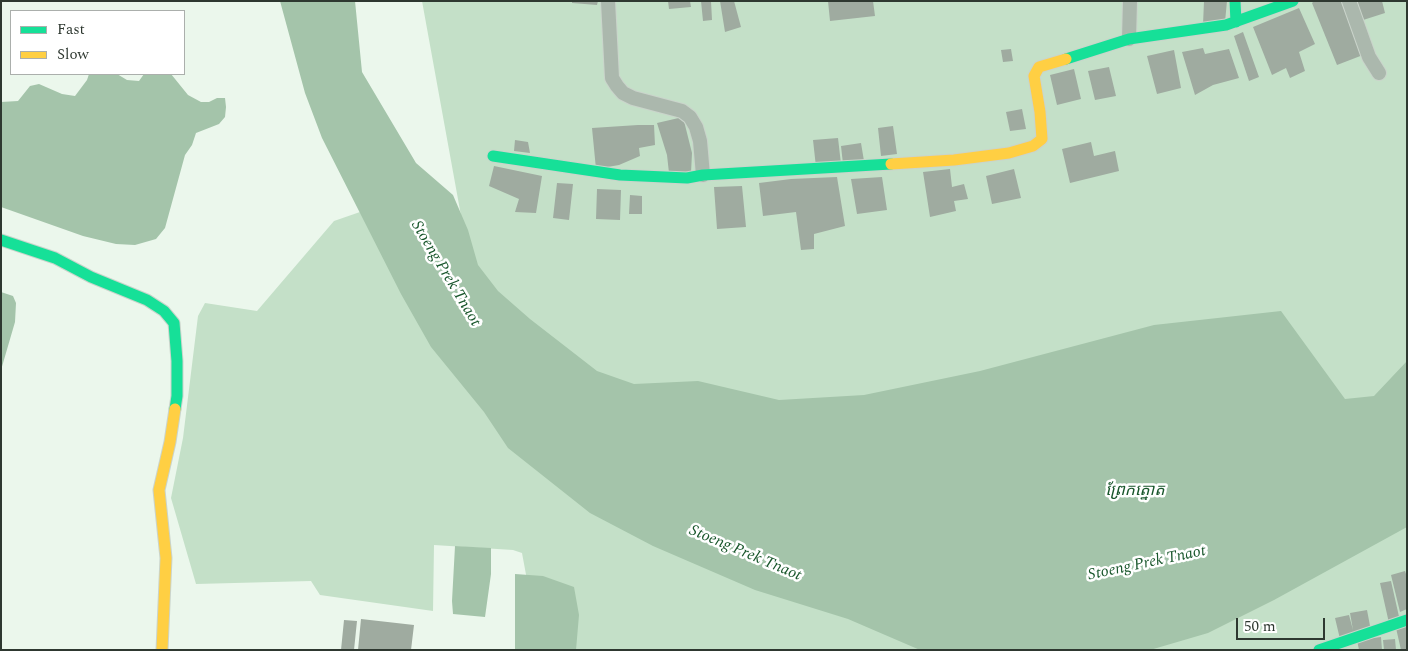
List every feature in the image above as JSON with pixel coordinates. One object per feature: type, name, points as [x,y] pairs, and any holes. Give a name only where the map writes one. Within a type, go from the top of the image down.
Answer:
[{"type":"street","points":[[608,1],[612,78],[623,93],[633,98],[682,111],[690,117],[700,141],[702,175]]},
{"type":"street","points":[[1129,40],[1130,1]]},
{"type":"street","points":[[1235,1],[1236,22]]},
{"type":"street","points":[[493,156],[620,175],[686,178],[702,175],[954,160],[1009,153],[1033,146],[1042,139],[1034,76],[1039,66],[1129,40],[1226,25],[1293,1]]},
{"type":"street","points":[[1349,1],[1369,57],[1379,73]]},
{"type":"street","points":[[1,240],[55,258],[91,277],[147,300],[164,311],[174,323],[177,396],[170,442],[159,490],[166,558],[162,650]]},
{"type":"street","points":[[1319,650],[1407,620]]},
{"type":"shaded area","points":[[422,1],[1407,1],[1407,650],[540,650],[522,553],[513,550],[434,545],[433,611],[320,595],[311,581],[196,584],[171,498],[183,438],[198,316],[205,303],[257,311],[334,221],[360,212],[378,245],[501,436]]},
{"type":"water","name":"ព្រែកត្នោត","points":[[280,1],[355,1],[362,72],[416,163],[453,195],[468,230],[478,265],[498,291],[530,319],[597,371],[634,384],[698,381],[779,400],[864,395],[980,371],[1154,325],[1281,311],[1345,399],[1374,396],[1407,361],[1407,527],[1274,600],[1208,633],[1150,650],[920,650],[848,619],[755,590],[653,546],[590,513],[508,448],[484,412],[431,347],[401,294],[322,138],[305,93]]},
{"type":"water","points":[[89,75],[119,75],[127,80],[139,81],[143,75],[172,75],[188,95],[201,102],[225,98],[225,117],[219,124],[196,133],[192,145],[185,155],[165,228],[156,239],[135,245],[116,244],[83,236],[1,207],[1,102],[18,101],[30,86],[39,84],[62,94],[75,96]]},
{"type":"water","points":[[1,292],[13,296],[16,303],[15,322],[1,370]]},
{"type":"water","points":[[455,546],[491,548],[491,574],[485,617],[453,614]]},
{"type":"water","points":[[515,574],[543,576],[574,587],[579,615],[576,650],[515,650]]},
{"type":"building","points":[[572,1],[598,1],[597,5],[572,3]]},
{"type":"building","points":[[668,1],[690,1],[691,7],[669,9]]},
{"type":"building","points":[[701,1],[711,1],[712,20],[703,21]]},
{"type":"building","points":[[720,1],[734,1],[741,27],[725,32]]},
{"type":"building","points":[[828,1],[873,1],[875,16],[830,21]]},
{"type":"building","points":[[1204,1],[1227,1],[1225,22],[1203,25]]},
{"type":"building","points":[[1314,1],[1343,1],[1363,55],[1337,65],[1312,3]]},
{"type":"building","points":[[1354,1],[1382,1],[1385,13],[1360,21]]},
{"type":"building","points":[[1299,8],[1315,44],[1299,52],[1305,71],[1290,78],[1286,68],[1272,75],[1253,27]]},
{"type":"building","points":[[1243,32],[1259,77],[1249,81],[1234,36]]},
{"type":"building","points":[[1203,48],[1205,54],[1229,49],[1239,78],[1213,85],[1195,95],[1182,52]]},
{"type":"building","points":[[1011,49],[1013,61],[1003,62],[1001,50]]},
{"type":"building","points":[[1174,50],[1181,88],[1157,94],[1147,56]]},
{"type":"building","points":[[1109,67],[1116,96],[1095,100],[1088,71]]},
{"type":"building","points":[[1074,69],[1081,99],[1057,105],[1050,75]]},
{"type":"building","points":[[1022,109],[1026,129],[1010,131],[1006,112]]},
{"type":"building","points":[[683,117],[692,153],[691,173],[669,173],[667,155],[657,123]]},
{"type":"building","points":[[654,125],[655,145],[639,148],[640,156],[619,165],[596,169],[592,128]]},
{"type":"building","points":[[893,126],[897,154],[881,156],[878,128]]},
{"type":"building","points":[[838,138],[841,164],[816,167],[813,140]]},
{"type":"building","points":[[515,140],[528,142],[530,153],[514,151]]},
{"type":"building","points":[[1091,142],[1094,156],[1115,151],[1119,171],[1070,183],[1062,149]]},
{"type":"building","points":[[861,143],[864,161],[843,164],[841,146]]},
{"type":"building","points":[[494,166],[542,176],[536,213],[515,212],[519,199],[489,186]]},
{"type":"building","points":[[950,169],[952,187],[964,184],[968,199],[954,201],[956,211],[930,217],[923,172]]},
{"type":"building","points":[[1014,169],[1021,198],[992,204],[986,176]]},
{"type":"building","points":[[837,177],[845,226],[814,234],[814,249],[801,250],[796,212],[763,216],[759,183],[791,179]]},
{"type":"building","points":[[882,177],[887,210],[857,214],[851,179]]},
{"type":"building","points":[[557,183],[573,184],[569,220],[553,218]]},
{"type":"building","points":[[742,186],[746,227],[717,229],[714,187]]},
{"type":"building","points":[[597,189],[621,190],[620,220],[596,219]]},
{"type":"building","points":[[630,195],[642,196],[642,214],[629,214]]},
{"type":"building","points":[[1405,571],[1407,577],[1407,609],[1400,612],[1391,575]]},
{"type":"building","points":[[1391,581],[1400,621],[1389,623],[1380,583]]},
{"type":"building","points":[[1367,610],[1371,631],[1340,639],[1335,618],[1349,615],[1353,630],[1350,613]]},
{"type":"building","points":[[361,619],[414,625],[411,650],[358,650]]},
{"type":"building","points":[[344,620],[357,621],[354,650],[341,650]]},
{"type":"building","points":[[1407,626],[1407,650],[1401,650],[1396,628]]},
{"type":"building","points":[[1381,637],[1382,650],[1359,650],[1357,640]]},
{"type":"building","points":[[1395,639],[1396,650],[1384,650],[1383,640]]},
{"type":"traffic: fast","points":[[1235,1],[1236,22]]},
{"type":"traffic: fast","points":[[1066,59],[1129,39],[1226,25],[1293,1]]},
{"type":"traffic: fast","points":[[493,156],[620,175],[687,178],[703,175],[891,164]]},
{"type":"traffic: fast","points":[[1,240],[55,258],[91,277],[147,300],[164,311],[174,323],[177,361],[175,409]]},
{"type":"traffic: fast","points":[[1319,650],[1407,620]]},
{"type":"traffic: slow","points":[[891,164],[954,160],[1009,153],[1033,146],[1042,139],[1034,76],[1039,67],[1066,59]]},
{"type":"traffic: slow","points":[[162,650],[166,558],[159,490],[175,409]]},
{"type":"water label","name":"Stoeng Prek Tnaot","points":[[445,274]]},
{"type":"water label","name":"Stoeng Prek Tnaot","points":[[745,554]]},
{"type":"water label","name":"Stoeng Prek Tnaot","points":[[1147,564]]}]
